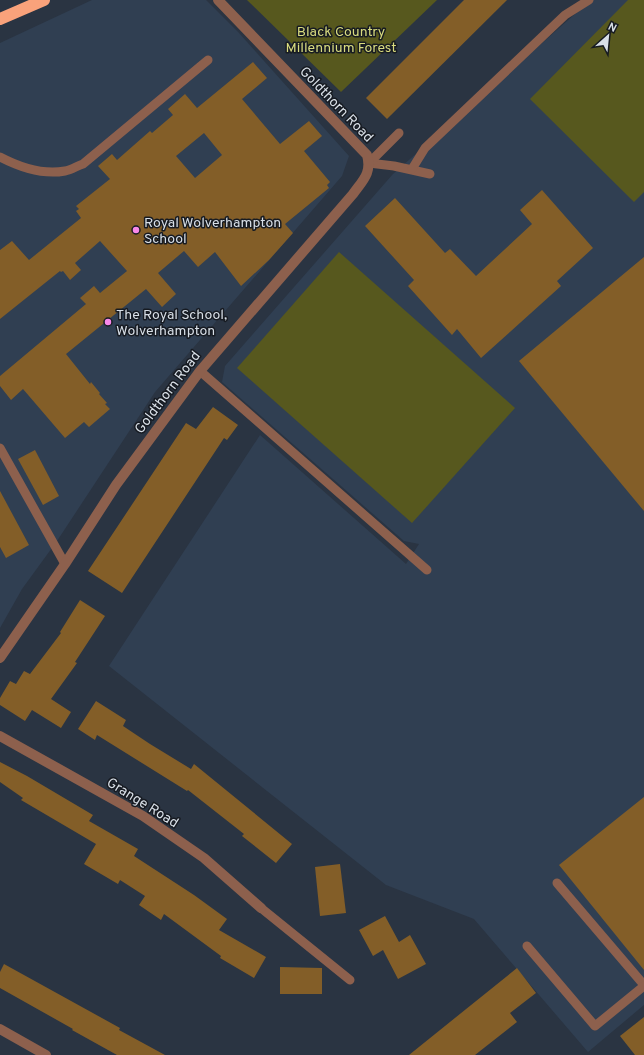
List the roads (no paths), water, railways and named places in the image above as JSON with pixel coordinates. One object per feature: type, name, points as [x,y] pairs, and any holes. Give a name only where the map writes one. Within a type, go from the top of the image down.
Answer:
[{"type":"highway","points":[[0,19],[44,0]]},
{"type":"street","name":"Goldthorn Road","points":[[0,658],[65,564],[116,486],[200,371],[353,194],[367,175],[369,163],[367,155],[218,0]]},
{"type":"street","name":"Grange Road","points":[[0,736],[143,816],[204,858],[261,908]]},
{"type":"street","points":[[0,1029],[46,1055]]},
{"type":"lane","points":[[412,169],[425,148],[430,143],[565,15],[589,0]]},
{"type":"lane","points":[[0,157],[15,164],[46,172],[65,171],[82,164],[208,60]]},
{"type":"lane","points":[[369,163],[399,133]]},
{"type":"lane","points":[[369,163],[412,169],[430,174]]},
{"type":"lane","points":[[200,371],[427,570]]},
{"type":"lane","points":[[0,448],[65,564]]},
{"type":"lane","points":[[527,946],[595,1026],[644,985],[557,883]]},
{"type":"lane","points":[[261,908],[350,980]]},
{"type":"place","name":"Royal Wolverhampton School","points":[[136,230]]},
{"type":"place","name":"The Royal School, Wolverhampton","points":[[108,322]]},
{"type":"park label","name":"Black Country Millennium Forest","points":[[341,40]]}]
